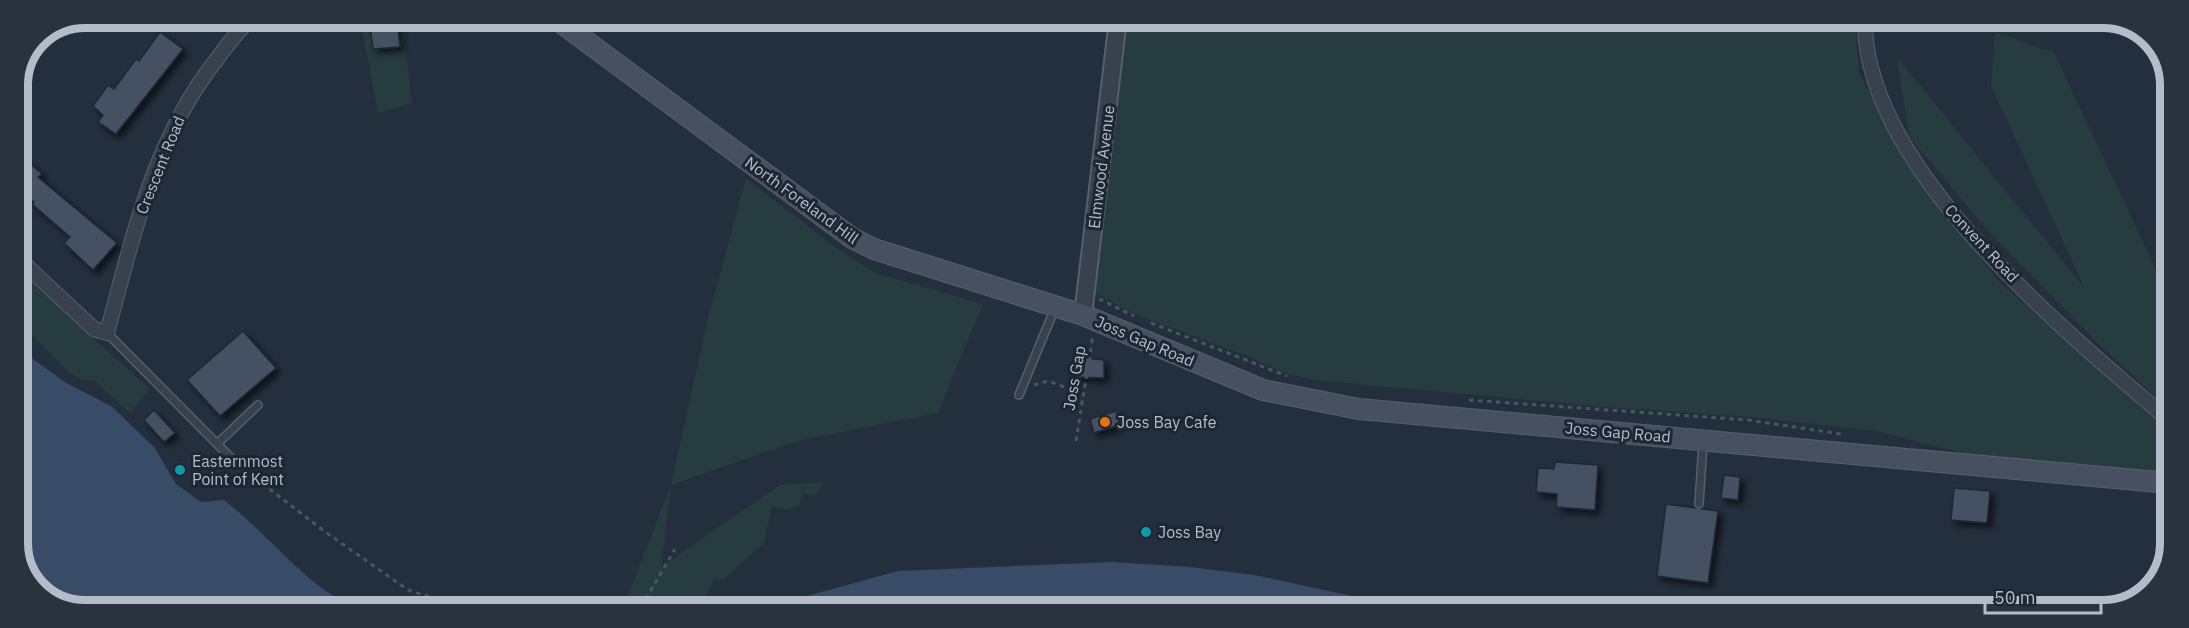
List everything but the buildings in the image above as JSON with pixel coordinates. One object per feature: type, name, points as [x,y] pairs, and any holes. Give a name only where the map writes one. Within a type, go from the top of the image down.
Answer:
[{"type":"main road","name":"North Foreland Hill","points":[[569,28],[852,238],[890,256],[1056,306],[1088,310]]},
{"type":"main road","name":"Joss Gap Road","points":[[1088,310],[1263,390],[1359,409],[2160,482]]},
{"type":"street","name":"Crescent Road","points":[[107,333],[146,193],[172,128],[201,79],[241,28]]},
{"type":"street","name":"Elmwood Avenue","points":[[1088,310],[1117,28]]},
{"type":"street","name":"Convent Road","points":[[1865,28],[1872,78],[1897,132],[1946,205],[2008,273],[2160,412]]},
{"type":"street","points":[[28,268],[94,329],[107,333]]},
{"type":"lane","points":[[1019,395],[1056,306]]},
{"type":"lane","points":[[107,333],[233,460]]},
{"type":"lane","points":[[217,444],[258,405]]},
{"type":"lane","points":[[1699,504],[1703,440]]},
{"type":"path","points":[[1088,310],[1103,299],[1138,318]]},
{"type":"path","name":"Joss Gap","points":[[1076,441],[1082,402],[1088,310]]},
{"type":"path","points":[[1148,322],[1298,378]]},
{"type":"path","points":[[1048,381],[1070,389],[1082,402]]},
{"type":"path","points":[[1462,399],[1748,420],[1841,434]]},
{"type":"path","points":[[233,460],[324,531],[408,590],[440,600]]},
{"type":"path","points":[[642,600],[647,597],[675,549]]},
{"type":"green space","points":[[362,28],[370,28],[373,48],[400,47],[398,28],[403,28],[412,103],[378,113]]},
{"type":"green space","points":[[1126,28],[1856,28],[1859,73],[1894,136],[1943,209],[2000,283],[2160,422],[2160,472],[1969,455],[1876,431],[1750,417],[1606,407],[1314,380],[1285,373],[1245,355],[1132,313],[1095,293],[1105,189]]},
{"type":"green space","points":[[1995,32],[2054,53],[2160,278],[2160,401],[2100,345],[1987,230],[1909,136],[1897,57],[2085,289],[1991,86]]},
{"type":"green space","points":[[746,178],[835,247],[875,273],[983,304],[938,413],[797,441],[671,485],[708,318]]},
{"type":"green space","points":[[28,275],[75,322],[150,389],[130,413],[95,381],[82,380],[70,373],[29,332]]},
{"type":"green space","points":[[824,482],[814,496],[803,493],[799,505],[786,510],[772,506],[764,543],[724,579],[714,579],[707,595],[693,600],[626,600],[671,485],[661,567],[780,485]]},
{"type":"water","points":[[29,356],[66,383],[111,406],[154,447],[176,484],[201,502],[224,500],[302,572],[340,600],[86,600],[71,598],[54,590],[38,574],[29,546]]},
{"type":"water","points":[[1111,562],[1190,567],[1255,575],[1370,600],[793,600],[898,571]]},
{"type":"place","name":"Joss Bay Cafe","points":[[1105,422]]},
{"type":"place","name":"Easternmost Point of Kent","points":[[180,470]]},
{"type":"place","name":"Joss Bay","points":[[1146,532]]}]
